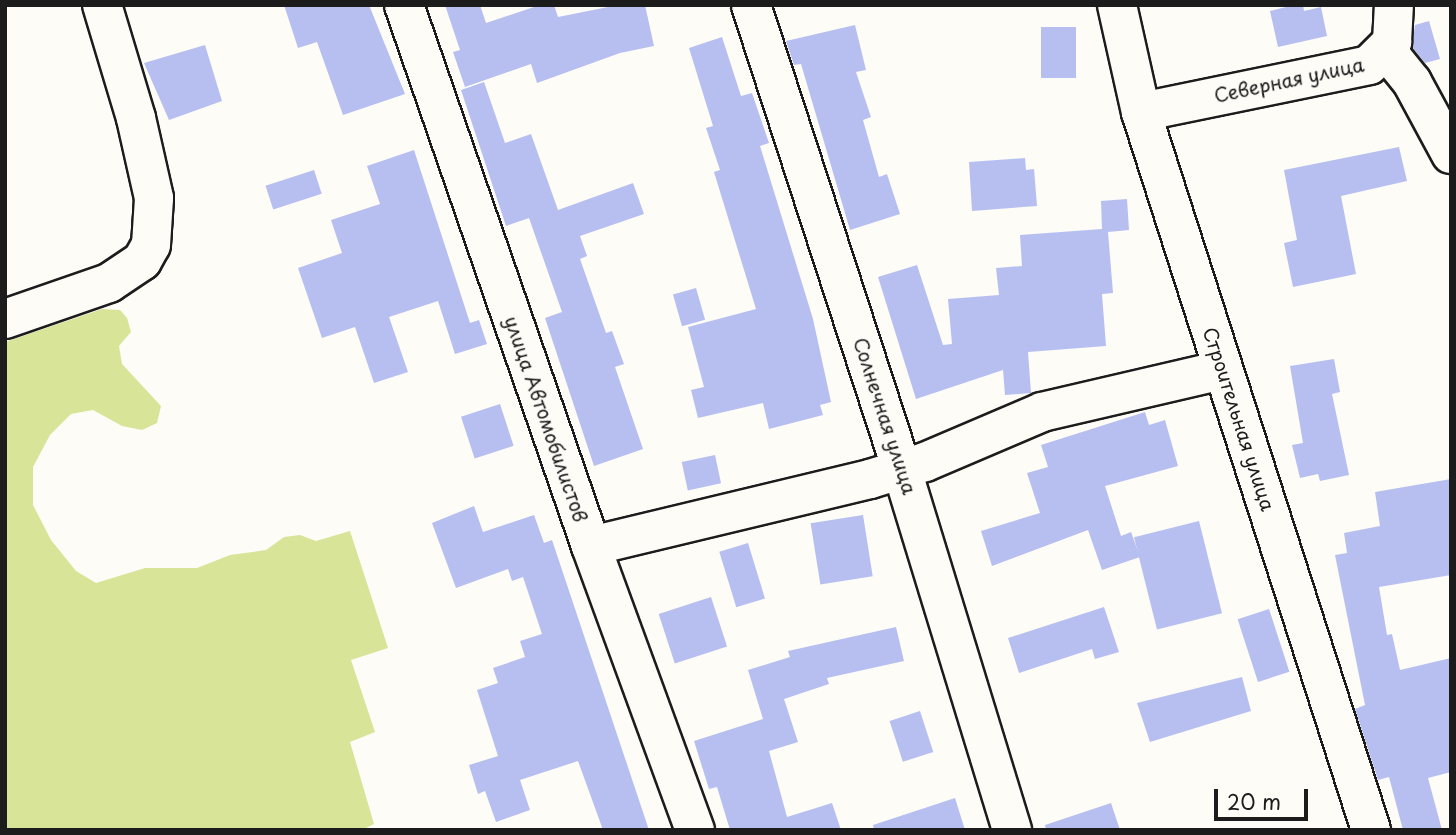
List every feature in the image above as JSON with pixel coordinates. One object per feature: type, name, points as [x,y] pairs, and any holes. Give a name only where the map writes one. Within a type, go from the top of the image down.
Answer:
[{"type":"street","points":[[5,319],[109,283],[142,261],[151,245],[154,198],[102,5]]},
{"type":"street","name":"улица Автомобилистов","points":[[404,5],[591,546],[695,830]]},
{"type":"street","name":"Солнечная улица","points":[[751,5],[902,470],[1012,830]]},
{"type":"street","name":"Строительная улица","points":[[1117,5],[1141,113],[1371,830]]},
{"type":"street","name":"Северная улица","points":[[1141,113],[1357,69],[1387,51],[1395,26],[1394,5]]},
{"type":"street","points":[[1387,51],[1412,82],[1451,154]]},
{"type":"street","points":[[591,546],[902,470],[1042,412],[1223,370]]},
{"type":"green space","points":[[102,309],[120,310],[127,318],[131,332],[119,346],[122,364],[161,406],[157,423],[142,430],[122,426],[93,410],[71,414],[50,435],[33,467],[33,505],[51,540],[76,571],[96,583],[145,568],[197,568],[230,555],[266,550],[284,537],[300,535],[316,541],[350,531],[388,648],[351,660],[375,732],[350,742],[374,824],[362,830],[5,830],[5,342]]},
{"type":"building","points":[[284,5],[369,5],[405,94],[343,115],[317,42],[298,48]]},
{"type":"building","points":[[445,5],[480,5],[486,23],[540,5],[554,5],[558,17],[618,5],[645,5],[654,46],[620,53],[537,83],[531,64],[465,87],[453,52],[460,50]]},
{"type":"building","points":[[1303,5],[1304,11],[1321,7],[1327,36],[1278,47],[1270,11]]},
{"type":"building","points":[[1429,21],[1440,59],[1425,63],[1412,47],[1415,25]]},
{"type":"building","points":[[855,25],[866,70],[856,72],[871,117],[863,120],[879,177],[887,174],[900,214],[850,230],[801,64],[794,65],[786,41]]},
{"type":"building","points":[[1041,27],[1076,27],[1076,78],[1041,78]]},
{"type":"building","points":[[722,37],[741,96],[752,93],[769,143],[760,146],[813,319],[831,402],[820,405],[823,415],[769,429],[763,403],[698,418],[691,390],[704,387],[688,327],[756,309],[714,172],[720,170],[706,128],[713,126],[689,48]]},
{"type":"building","points":[[205,45],[222,101],[169,120],[144,63]]},
{"type":"building","points":[[484,82],[505,143],[531,134],[558,210],[633,183],[644,214],[580,236],[587,256],[580,259],[606,333],[612,331],[624,364],[615,367],[643,449],[594,466],[545,318],[562,312],[529,218],[506,226],[461,90]]},
{"type":"building","points":[[1399,147],[1407,181],[1341,196],[1356,274],[1293,287],[1284,243],[1297,240],[1284,170]]},
{"type":"building","points":[[414,150],[470,323],[479,320],[487,344],[455,354],[438,301],[389,317],[408,372],[374,383],[355,327],[322,338],[298,268],[342,253],[331,220],[380,204],[367,166]]},
{"type":"building","points":[[1025,158],[1026,170],[1034,169],[1037,206],[972,211],[969,162]]},
{"type":"building","points":[[314,170],[322,194],[273,210],[265,186]]},
{"type":"building","points":[[1127,199],[1129,230],[1108,232],[1113,293],[1102,294],[1106,346],[1028,352],[1031,393],[1005,395],[1003,370],[916,399],[878,277],[917,265],[943,345],[952,344],[948,299],[999,295],[996,268],[1022,266],[1020,235],[1102,229],[1101,201]]},
{"type":"building","points":[[696,288],[705,320],[682,326],[673,295]]},
{"type":"building","points":[[1334,359],[1340,392],[1332,394],[1349,475],[1320,481],[1318,474],[1300,478],[1292,445],[1303,443],[1290,366]]},
{"type":"building","points":[[500,404],[514,446],[475,459],[461,417]]},
{"type":"building","points":[[1145,412],[1149,425],[1165,420],[1178,466],[1105,486],[1121,536],[1131,532],[1140,557],[1102,570],[1088,530],[992,566],[981,531],[1040,513],[1027,473],[1048,467],[1041,445]]},
{"type":"building","points":[[715,455],[721,483],[688,490],[682,462]]},
{"type":"building","points":[[1451,479],[1451,575],[1379,587],[1387,635],[1392,634],[1400,670],[1451,658],[1451,772],[1428,778],[1442,830],[1403,830],[1389,777],[1378,780],[1355,709],[1365,705],[1335,555],[1347,553],[1344,533],[1380,526],[1375,492]]},
{"type":"building","points":[[474,506],[483,532],[534,515],[544,543],[552,540],[649,830],[603,830],[578,761],[520,780],[530,810],[496,822],[485,791],[478,794],[469,765],[498,756],[477,690],[498,683],[493,668],[525,657],[520,641],[542,634],[523,577],[512,581],[508,569],[456,588],[432,523]]},
{"type":"building","points":[[863,515],[873,576],[820,585],[811,523]]},
{"type":"building","points":[[1199,521],[1222,613],[1157,629],[1134,537]]},
{"type":"building","points":[[748,543],[765,598],[736,607],[719,552]]},
{"type":"building","points":[[711,597],[727,646],[675,663],[659,614]]},
{"type":"building","points":[[1104,607],[1119,652],[1095,659],[1092,649],[1019,673],[1008,638]]},
{"type":"building","points":[[1269,609],[1289,672],[1258,682],[1238,619]]},
{"type":"building","points":[[896,627],[904,661],[827,678],[829,684],[784,699],[798,742],[769,751],[787,817],[832,803],[841,830],[730,830],[717,787],[709,789],[694,741],[763,719],[748,670],[790,657],[788,651]]},
{"type":"building","points":[[1242,677],[1251,711],[1150,742],[1137,703]]},
{"type":"building","points":[[920,711],[933,752],[903,762],[890,721]]},
{"type":"building","points":[[955,798],[965,830],[874,830],[873,825]]},
{"type":"building","points":[[1111,803],[1120,830],[1046,830],[1045,825]]}]
